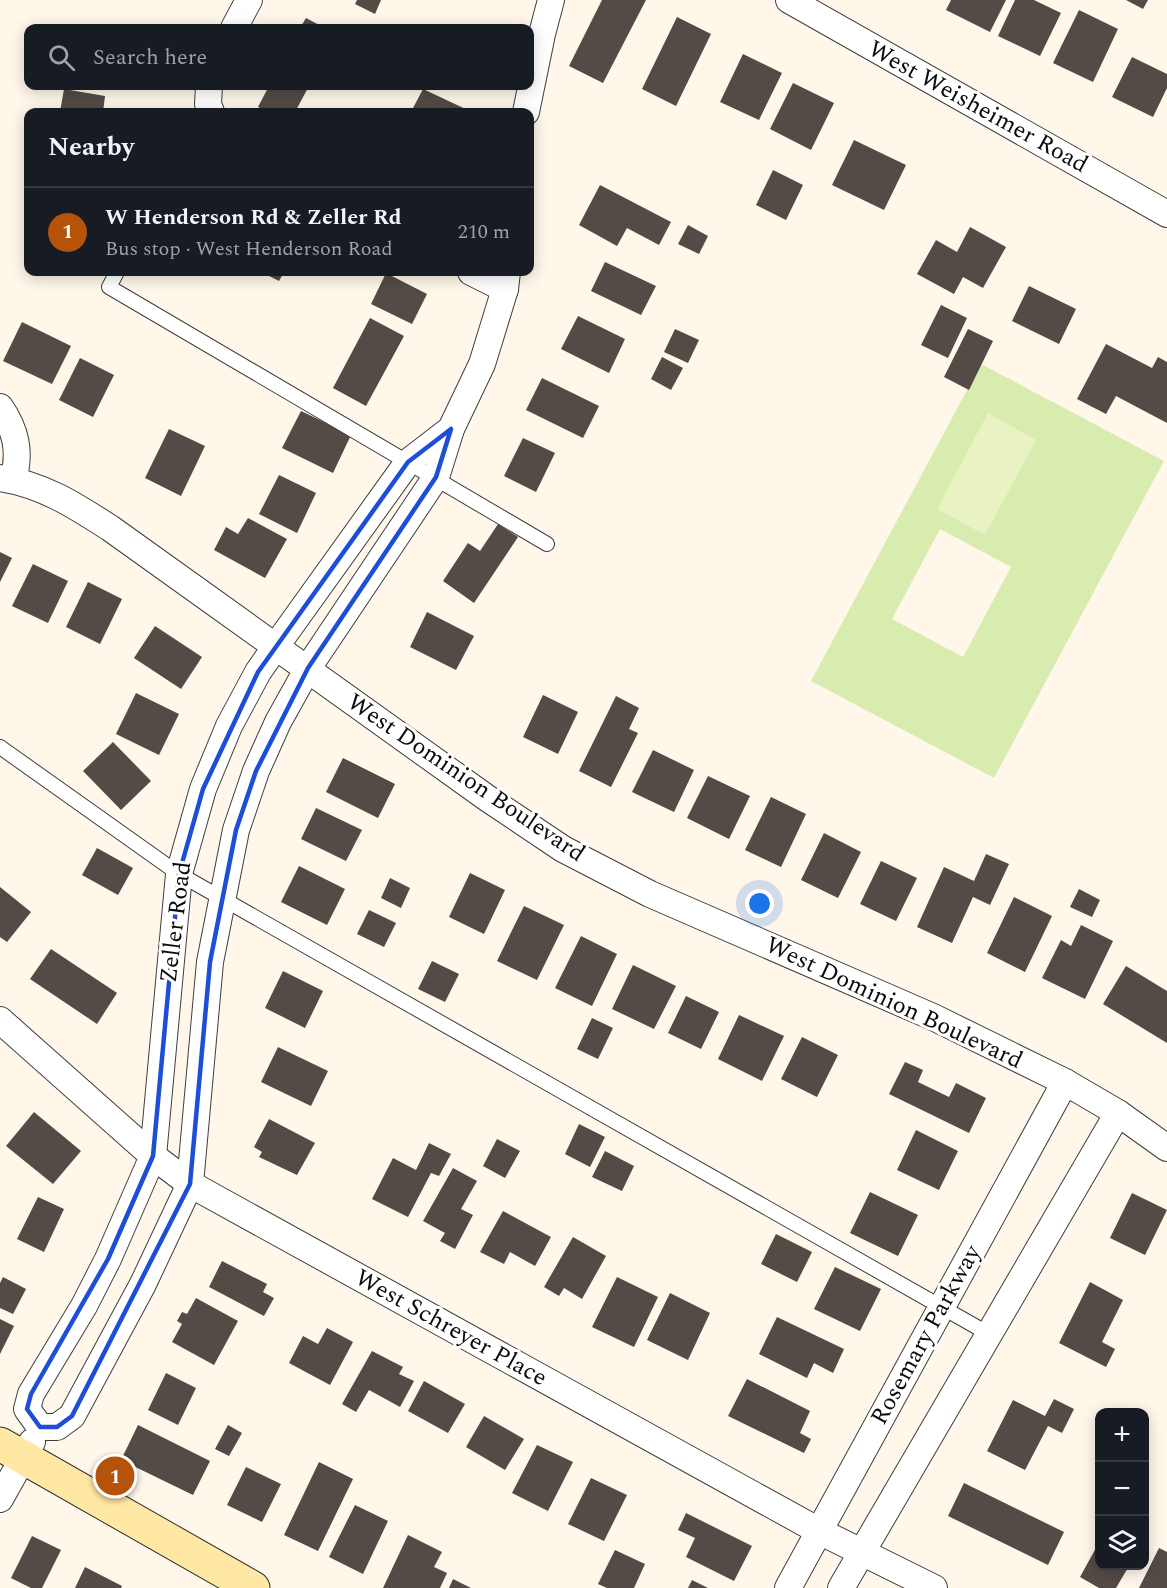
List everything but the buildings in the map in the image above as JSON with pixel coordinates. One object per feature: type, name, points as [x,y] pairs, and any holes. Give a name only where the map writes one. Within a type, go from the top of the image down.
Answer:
[{"type":"main road","points":[[12,1451],[253,1588]]},
{"type":"street","points":[[236,24],[249,0]]},
{"type":"street","points":[[534,73],[551,0]]},
{"type":"street","name":"West Weisheimer Road","points":[[789,0],[1167,214]]},
{"type":"street","points":[[527,108],[531,90]]},
{"type":"street","points":[[488,276],[506,280]]},
{"type":"street","name":"Zeller Road","points":[[450,429],[408,462],[258,672],[229,726],[203,789],[179,874],[153,1156],[108,1259],[84,1306],[31,1394],[27,1410],[40,1427],[57,1427],[72,1416],[143,1284],[190,1184],[210,962],[236,830],[256,771],[278,722],[308,668],[436,477],[450,429],[482,364],[506,280]]},
{"type":"street","name":"West Dominion Boulevard","points":[[0,407],[9,420],[18,450],[17,466],[7,479],[47,491],[71,502],[308,668],[487,798],[563,849],[650,894],[933,1017],[1065,1082],[1118,1113],[1167,1148]]},
{"type":"street","name":"West Schreyer Place","points":[[0,1020],[153,1156],[190,1184],[819,1530],[934,1588]]},
{"type":"street","name":"Rosemary Parkway","points":[[788,1588],[1065,1082]]},
{"type":"street","points":[[841,1588],[1118,1113]]},
{"type":"street","points":[[0,1499],[12,1451],[40,1427]]},
{"type":"lane","points":[[115,276],[109,287],[547,544]]},
{"type":"lane","points":[[0,747],[179,874],[989,1334]]},
{"type":"highlighted area","points":[[451,429],[436,477],[308,668],[256,771],[236,830],[210,962],[190,1184],[72,1416],[57,1427],[40,1427],[27,1409],[31,1394],[108,1259],[153,1156],[179,874],[203,789],[258,672],[408,462]]},
{"type":"green space","points":[[981,364],[1164,461],[994,778],[811,681]],"holes":[[[940,529],[1011,567],[963,657],[892,619]]]},
{"type":"green space","points":[[988,413],[1036,440],[985,535],[937,509]]},
{"type":"place","name":"W Henderson Rd & Zeller Rd","points":[[115,1476]]}]
